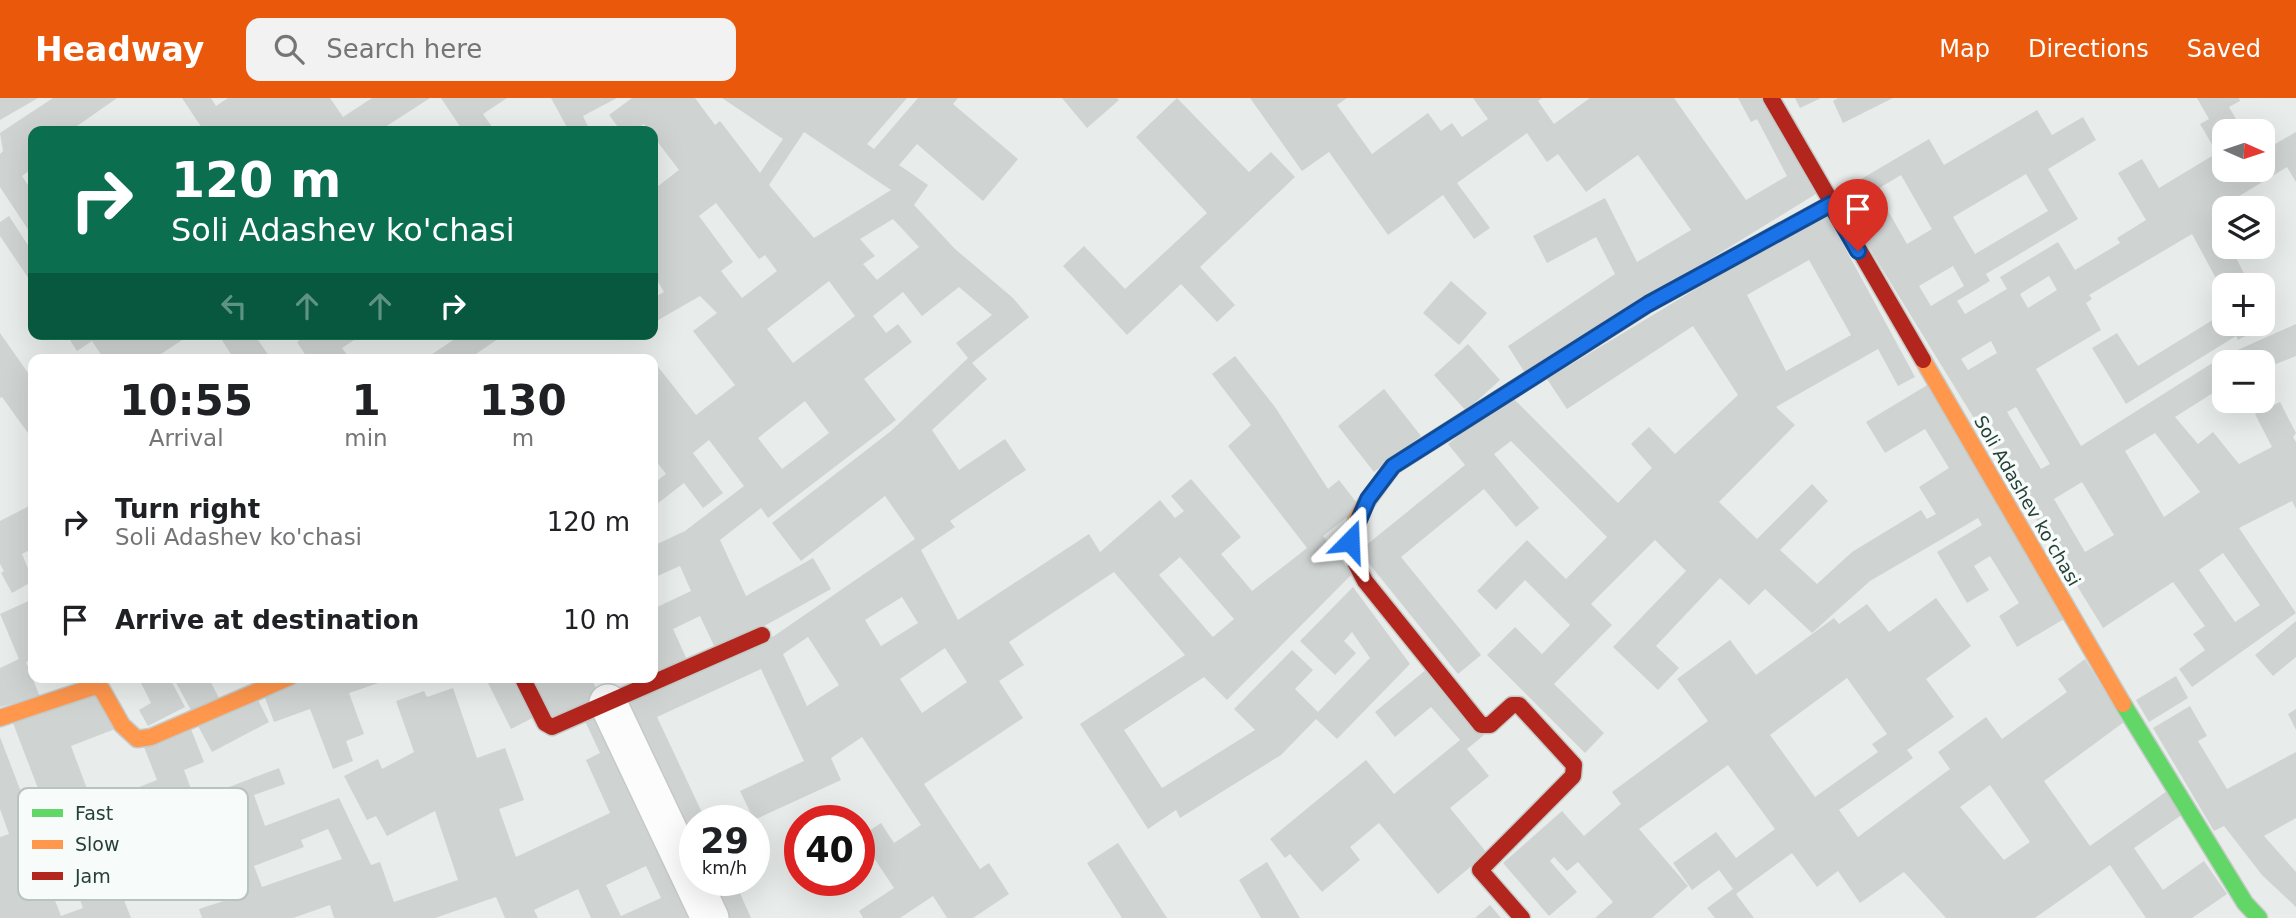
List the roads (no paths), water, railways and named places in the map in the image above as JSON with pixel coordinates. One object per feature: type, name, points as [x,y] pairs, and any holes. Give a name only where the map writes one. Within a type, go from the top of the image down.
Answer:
[{"type":"street","name":"Soli Adashev ko'chasi","points":[[1771,98],[2130,716],[2245,903],[2259,918]]},
{"type":"street","points":[[1522,918],[1480,870],[1573,776],[1574,765],[1519,705],[1512,705],[1490,725],[1481,725],[1365,581],[1353,561],[1350,541],[1355,526],[1368,499],[1393,466],[1648,304],[1831,204]]},
{"type":"street","points":[[658,681],[762,635]]},
{"type":"street","points":[[0,718],[93,687],[101,688],[122,725],[137,739],[151,737],[276,683]]},
{"type":"street","points":[[525,683],[545,723],[552,727],[653,683]]},
{"type":"street","points":[[608,703],[710,918]]},
{"type":"street","points":[[2234,918],[2245,903]]}]
